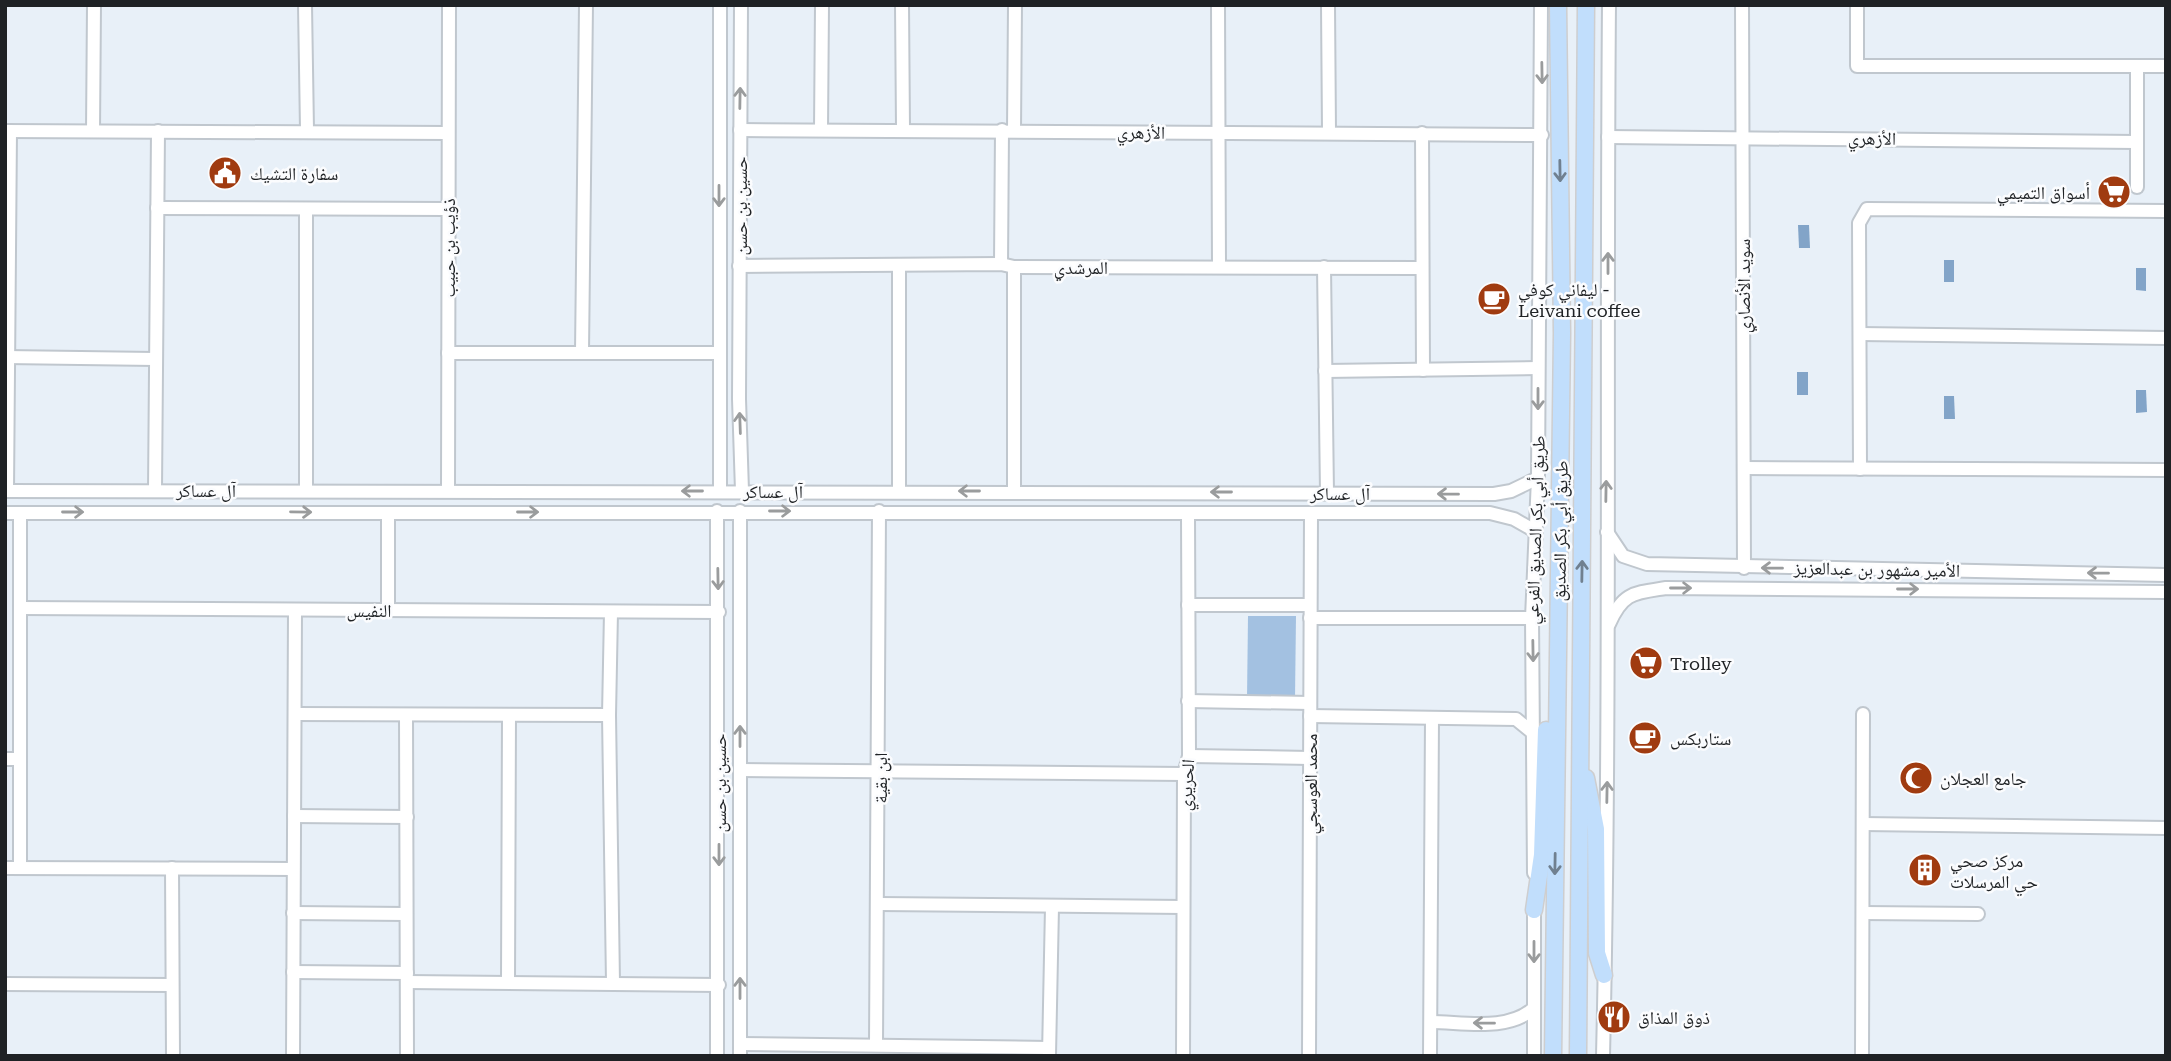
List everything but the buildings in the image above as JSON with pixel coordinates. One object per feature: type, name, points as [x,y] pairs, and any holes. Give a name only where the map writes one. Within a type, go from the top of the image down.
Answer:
[{"type":"main road","name":"طريق أبي بكر الصديق","points":[[1553,1056],[1562,346],[1558,5]]},
{"type":"main road","name":"طريق أبي بكر الصديق","points":[[1578,1056],[1586,5]]},
{"type":"main road","points":[[1534,910],[1542,855],[1547,703],[1557,682]]},
{"type":"main road","points":[[1580,765],[1595,814],[1598,960],[1604,975]]},
{"type":"street","points":[[93,131],[94,5]]},
{"type":"street","points":[[305,5],[307,130]]},
{"type":"street","name":"ذؤيب بن حبيب","points":[[448,491],[449,5]]},
{"type":"street","points":[[582,352],[586,5]]},
{"type":"street","name":"حسين بن حسن","points":[[720,5],[720,491]]},
{"type":"street","name":"حسين بن حسن","points":[[741,5],[739,399],[742,491]]},
{"type":"street","points":[[821,129],[822,5]]},
{"type":"street","points":[[902,5],[903,129]]},
{"type":"street","points":[[1014,492],[1007,266],[1008,130],[1015,5]]},
{"type":"street","points":[[1219,5],[1219,267]]},
{"type":"street","points":[[1328,5],[1329,132]]},
{"type":"street","name":"طريق أبي بكر الصديق الفرعي","points":[[1534,1056],[1532,618],[1538,478],[1541,5]]},
{"type":"street","points":[[1603,1056],[1609,5]]},
{"type":"street","name":"سويد الأنصاري","points":[[1742,5],[1744,568]]},
{"type":"street","points":[[1857,5],[1857,66],[2166,66]]},
{"type":"street","points":[[2137,67],[2137,187]]},
{"type":"street","name":"الأزهري","points":[[719,134],[821,129],[903,129],[1542,135]]},
{"type":"street","points":[[6,491],[7,131],[307,130],[448,133]]},
{"type":"street","points":[[155,490],[158,131]]},
{"type":"street","points":[[1422,133],[1423,370]]},
{"type":"street","name":"الأزهري","points":[[1608,137],[1743,136],[2137,142]]},
{"type":"street","points":[[157,208],[447,209]]},
{"type":"street","points":[[306,209],[306,489]]},
{"type":"street","points":[[1860,469],[1859,223],[1867,209],[2166,211]]},
{"type":"street","name":"المرشدي","points":[[739,266],[1422,268]]},
{"type":"street","points":[[899,266],[900,491]]},
{"type":"street","points":[[1324,267],[1326,493]]},
{"type":"street","points":[[1860,334],[2166,338]]},
{"type":"street","points":[[448,353],[719,353]]},
{"type":"street","points":[[6,357],[155,359]]},
{"type":"street","points":[[1325,371],[1538,368]]},
{"type":"street","points":[[719,400],[739,399]]},
{"type":"street","points":[[720,453],[726,464],[734,465],[741,452]]},
{"type":"street","points":[[1744,468],[2166,470]]},
{"type":"street","name":"آل عساكر","points":[[6,491],[306,489],[1494,494],[1511,491],[1538,478]]},
{"type":"street","points":[[267,491],[267,512]]},
{"type":"street","points":[[1253,492],[1254,513]]},
{"type":"street","points":[[1490,513],[1499,510],[1502,502],[1494,494]]},
{"type":"street","name":"حسين بن حسن","points":[[717,511],[717,1056]]},
{"type":"street","name":"حسين بن حسن","points":[[740,511],[740,1050]]},
{"type":"street","name":"ابن بقية","points":[[876,1045],[880,772],[879,511]]},
{"type":"street","name":"آل عساكر","points":[[5,513],[1490,513],[1514,519],[1535,531]]},
{"type":"street","points":[[20,513],[20,868]]},
{"type":"street","points":[[388,513],[388,610]]},
{"type":"street","name":"محمد العوسجي","points":[[1309,1056],[1311,513]]},
{"type":"street","name":"الحريري","points":[[1182,1056],[1184,774],[1189,756],[1188,514]]},
{"type":"street","name":"الأمير مشهور بن عبدالعزيز","points":[[1605,528],[1612,543],[1623,556],[1639,563],[1655,565],[2166,575]]},
{"type":"street","points":[[1655,565],[1648,575],[1650,584],[1656,589]]},
{"type":"street","name":"الأمير مشهور بن عبدالعزيز","points":[[1607,628],[1618,604],[1625,597],[1656,589],[2166,592]]},
{"type":"street","points":[[1188,604],[1532,618]]},
{"type":"street","name":"النفيس","points":[[20,608],[719,612]]},
{"type":"street","points":[[293,1056],[295,611]]},
{"type":"street","points":[[611,612],[609,715],[613,983]]},
{"type":"street","points":[[1188,701],[1310,702]]},
{"type":"street","points":[[1310,716],[1516,719],[1527,712],[1533,702]]},
{"type":"street","points":[[295,714],[609,715]]},
{"type":"street","points":[[1862,1056],[1863,714]]},
{"type":"street","points":[[406,715],[407,1056]]},
{"type":"street","points":[[509,715],[509,982]]},
{"type":"street","points":[[1430,1056],[1432,718]]},
{"type":"street","points":[[1516,719],[1533,733]]},
{"type":"street","points":[[1189,756],[1310,758]]},
{"type":"street","points":[[5,759],[20,759]]},
{"type":"street","points":[[740,770],[1184,774]]},
{"type":"street","points":[[294,816],[407,817]]},
{"type":"street","points":[[1863,824],[2166,828]]},
{"type":"street","points":[[5,868],[293,869]]},
{"type":"street","points":[[172,868],[173,1056]]},
{"type":"street","points":[[879,904],[1183,907]]},
{"type":"street","points":[[740,1050],[876,1045],[1049,1052],[1052,907]]},
{"type":"street","points":[[293,913],[406,914]]},
{"type":"street","points":[[1863,913],[1978,914]]},
{"type":"street","points":[[293,972],[509,982],[719,985]]},
{"type":"street","points":[[5,984],[172,985]]},
{"type":"street","points":[[1431,1022],[1505,1023],[1518,1019],[1534,1008]]},
{"type":"shaded area","points":[[1798,225],[1809,225],[1810,248],[1799,248]]},
{"type":"shaded area","points":[[1944,260],[1954,260],[1954,282],[1944,282]]},
{"type":"shaded area","points":[[2136,268],[2146,268],[2146,291],[2136,290]]},
{"type":"shaded area","points":[[1797,372],[1808,372],[1808,395],[1797,395]]},
{"type":"shaded area","points":[[2136,390],[2146,390],[2147,412],[2136,413]]},
{"type":"shaded area","points":[[1944,396],[1954,396],[1955,419],[1944,419]]},
{"type":"shaded area","points":[[1248,616],[1296,616],[1295,699],[1247,698]]},
{"type":"place","name":"سفارة التشيك","points":[[225,173]]},
{"type":"place","name":"أسواق التميمي","points":[[2114,192]]},
{"type":"place","name":"ليفاني كوفي - Leivani coffee","points":[[1494,299]]},
{"type":"place","name":"Trolley","points":[[1646,663]]},
{"type":"place","name":"ستاربكس","points":[[1645,738]]},
{"type":"place","name":"جامع العجلان","points":[[1916,778]]},
{"type":"place","name":"مركز صحي حي المرسلات","points":[[1925,870]]},
{"type":"place","name":"ذوق المذاق","points":[[1614,1017]]}]
